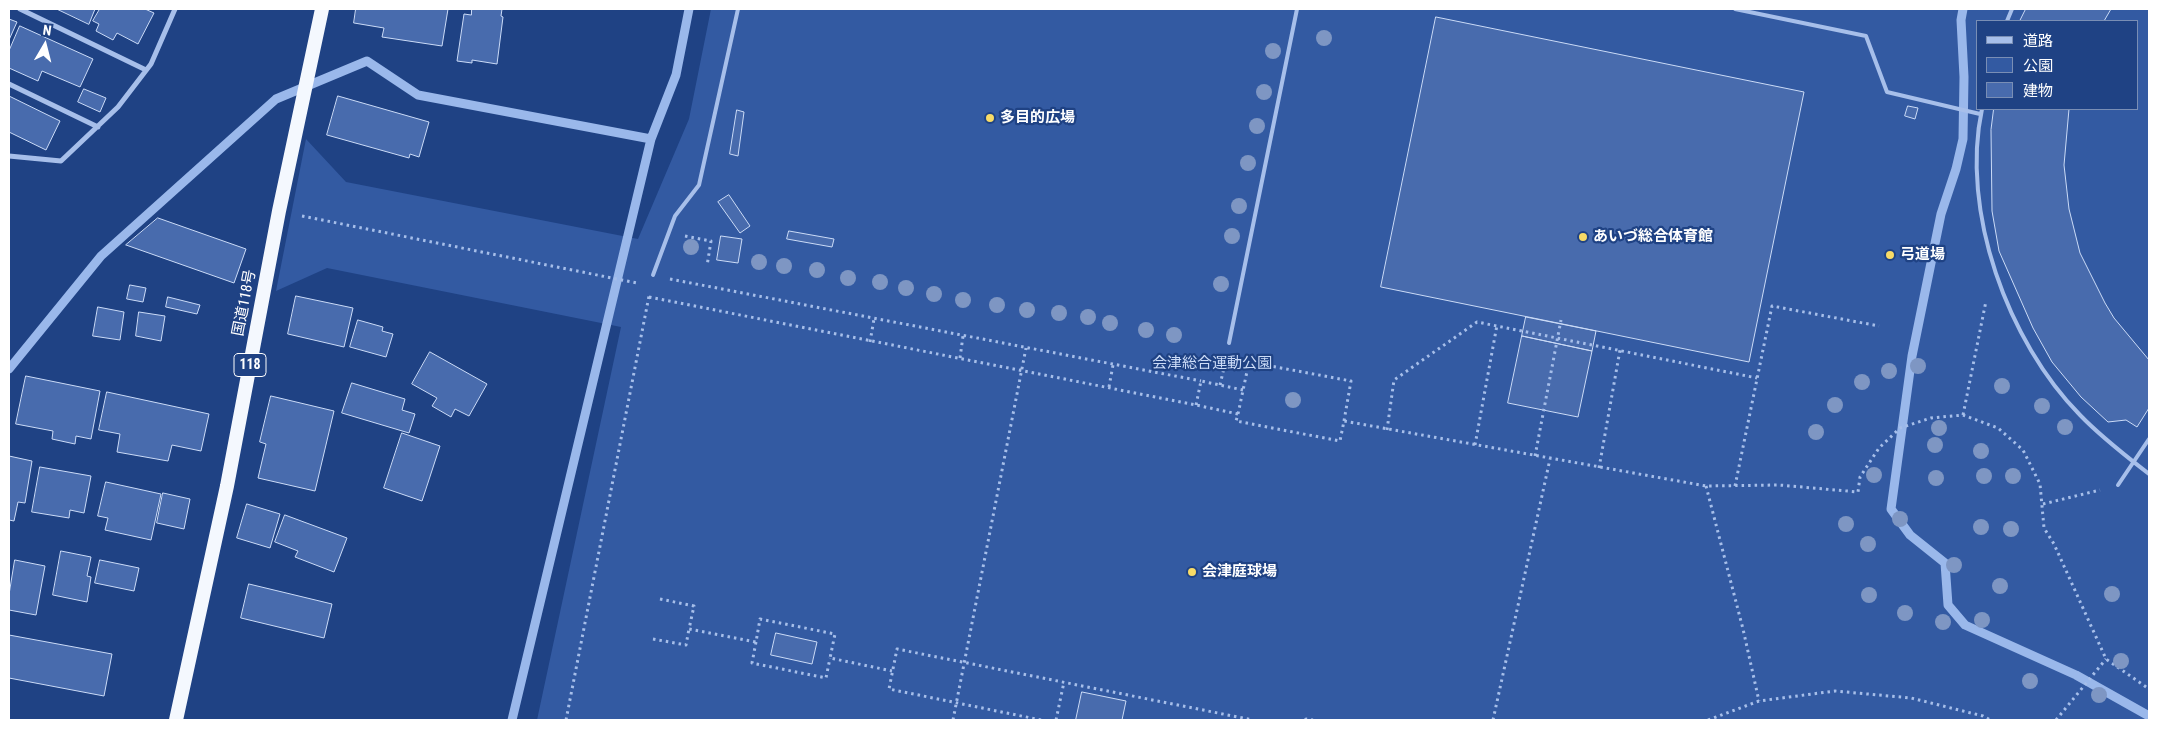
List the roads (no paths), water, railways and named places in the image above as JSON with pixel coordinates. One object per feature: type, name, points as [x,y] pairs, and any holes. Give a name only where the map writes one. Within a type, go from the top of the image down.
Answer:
[{"type":"highway","name":"国道118号","points":[[176,720],[226,486],[279,211],[322,9]]},
{"type":"street","points":[[20,9],[146,70]]},
{"type":"street","points":[[9,156],[61,161],[118,107],[151,64],[175,9]]},
{"type":"street","points":[[9,84],[98,127]]},
{"type":"lane","points":[[653,275],[675,216],[699,185],[738,9]]},
{"type":"lane","points":[[1229,343],[1297,9]]},
{"type":"lane","points":[[1735,9],[1866,36],[1887,92],[1980,114]]},
{"type":"lane","points":[[1982,110],[1978,152],[1980,204],[1993,266],[2012,315],[2029,348],[2080,415],[2149,474]]},
{"type":"lane","points":[[2118,486],[2149,439]]},
{"type":"waterway","points":[[512,720],[651,139],[676,75],[689,9]]},
{"type":"waterway","points":[[1963,9],[1961,20],[1964,77],[1963,139],[1956,169],[1941,214],[1912,356],[1891,509],[1910,535],[1945,563],[1948,605],[1965,625],[2076,675],[2149,716]]},
{"type":"waterway","points":[[9,369],[101,256],[276,99],[367,61],[418,95],[651,139]]},
{"type":"place","name":"多目的広場","points":[[990,118]]},
{"type":"place","name":"あいづ総合体育館","points":[[1583,237]]},
{"type":"place","name":"弓道場","points":[[1890,255]]},
{"type":"place","name":"会津庭球場","points":[[1192,572]]},
{"type":"park label","name":"会津総合運動公園","points":[[1212,364]]}]
